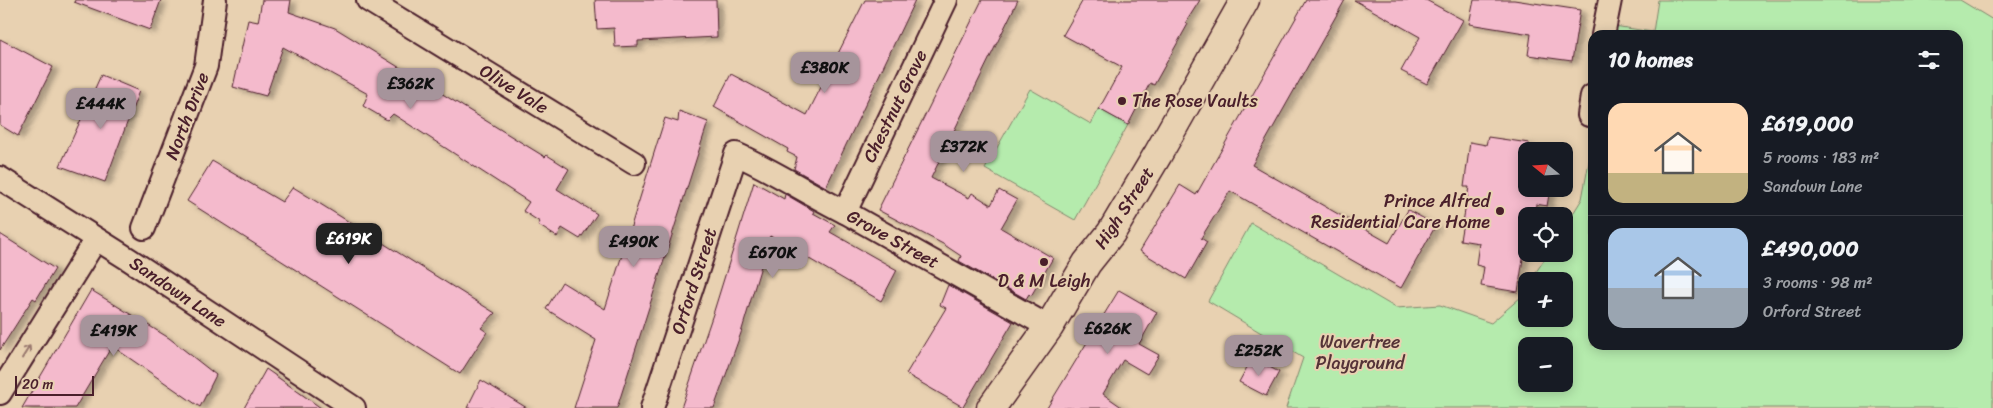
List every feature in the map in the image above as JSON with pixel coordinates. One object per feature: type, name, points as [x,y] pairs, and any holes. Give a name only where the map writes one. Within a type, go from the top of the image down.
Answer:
[{"type":"main road","name":"High Street","points":[[991,408],[1049,328],[1087,264],[1111,233],[1245,0]]},
{"type":"street","name":"North Drive","points":[[144,228],[206,66],[215,0]]},
{"type":"street","name":"Olive Vale","points":[[368,0],[634,163]]},
{"type":"street","name":"Chestnut Grove","points":[[845,212],[946,0]]},
{"type":"street","points":[[1605,30],[1610,0]]},
{"type":"street","name":"Grove Street","points":[[736,154],[771,170],[816,198],[845,212],[1049,328]]},
{"type":"street","name":"Orford Street","points":[[652,408],[736,154]]},
{"type":"street","name":"Sandown Lane","points":[[0,178],[96,239],[341,405]]},
{"type":"street","points":[[0,393],[96,239]]},
{"type":"green space","name":"Wavertree Playground","points":[[1658,0],[1960,0],[1993,20],[1993,408],[1286,408],[1303,358],[1208,301],[1251,223],[1396,308],[1440,305],[1491,323],[1518,300],[1518,327],[1573,327],[1573,272],[1536,272],[1543,262],[1573,262],[1573,214],[1582,199],[1588,167],[1588,350],[1963,350],[1963,30],[1653,30]]},
{"type":"green space","name":"Wavertree Playground","points":[[1614,26],[1640,30],[1614,30]]},
{"type":"green space","points":[[1030,89],[1091,124],[1099,109],[1128,125],[1075,220],[985,169]]},
{"type":"building","points":[[75,0],[161,0],[150,30],[74,2]]},
{"type":"building","points":[[262,0],[291,0],[289,12],[335,28],[545,157],[547,155],[569,169],[557,189],[597,214],[580,239],[562,228],[557,237],[538,225],[540,222],[523,211],[529,202],[393,114],[387,120],[363,106],[368,94],[283,47],[266,96],[233,87],[248,20],[258,22]]},
{"type":"building","points":[[595,0],[716,0],[717,37],[638,41],[638,46],[615,47],[614,28],[597,29]]},
{"type":"building","points":[[865,0],[915,0],[826,187],[794,169],[797,157],[787,152],[788,149],[714,107],[731,74],[807,115]]},
{"type":"building","points":[[982,0],[1018,0],[931,178],[969,198],[972,193],[991,205],[999,190],[1017,200],[1001,228],[1053,258],[1031,296],[1029,294],[1026,299],[959,261],[961,256],[943,244],[878,210]]},
{"type":"building","points":[[1083,0],[1200,0],[1186,22],[1188,24],[1154,85],[1150,83],[1128,125],[1099,109],[1122,67],[1063,35]]},
{"type":"building","points":[[1306,0],[1345,0],[1252,165],[1389,243],[1408,210],[1436,225],[1401,288],[1230,191],[1201,238],[1207,242],[1186,279],[1140,251],[1180,185],[1196,195]]},
{"type":"building","points":[[1354,0],[1426,0],[1463,20],[1427,84],[1401,71],[1420,37]]},
{"type":"building","points":[[1474,0],[1514,0],[1580,10],[1572,61],[1528,55],[1531,34],[1469,24]]},
{"type":"building","points":[[0,39],[53,67],[18,136],[0,125]]},
{"type":"building","points":[[101,75],[139,91],[105,182],[60,166]]},
{"type":"building","points":[[679,111],[708,122],[617,408],[574,408],[596,340],[546,309],[562,282],[605,309],[665,118],[678,122]]},
{"type":"building","name":"Prince Alfred Residential Care Home","points":[[1488,137],[1522,142],[1518,142],[1518,198],[1548,198],[1547,206],[1536,204],[1536,207],[1518,207],[1518,262],[1522,262],[1521,272],[1518,272],[1518,292],[1481,286],[1484,267],[1476,265],[1479,243],[1460,240],[1469,187],[1464,187],[1470,142],[1486,145]]},
{"type":"building","points":[[212,161],[282,202],[293,187],[495,313],[481,328],[487,332],[460,374],[187,201]]},
{"type":"building","points":[[754,182],[784,199],[785,194],[814,211],[813,213],[835,225],[830,232],[897,270],[881,301],[770,236],[741,333],[714,408],[681,408],[714,311]]},
{"type":"building","points":[[0,234],[55,269],[36,300],[33,298],[0,350]]},
{"type":"building","points":[[948,285],[1013,322],[963,407],[906,374],[946,308],[940,305]]},
{"type":"building","points":[[91,290],[169,338],[216,375],[200,407],[112,346],[75,408],[22,408]]},
{"type":"building","points":[[1119,290],[1157,312],[1139,344],[1159,355],[1147,374],[1123,360],[1103,394],[1123,408],[1047,408]]},
{"type":"building","points":[[1252,358],[1279,372],[1266,396],[1239,382]]},
{"type":"building","points":[[266,369],[321,408],[244,408]]},
{"type":"building","points":[[481,380],[527,408],[467,408]]},
{"type":"place","name":"The Rose Vaults","points":[[1122,101]]},
{"type":"place","name":"Prince Alfred Residential Care Home","points":[[1500,211]]},
{"type":"place","name":"D & M Leigh","points":[[1044,262]]}]
